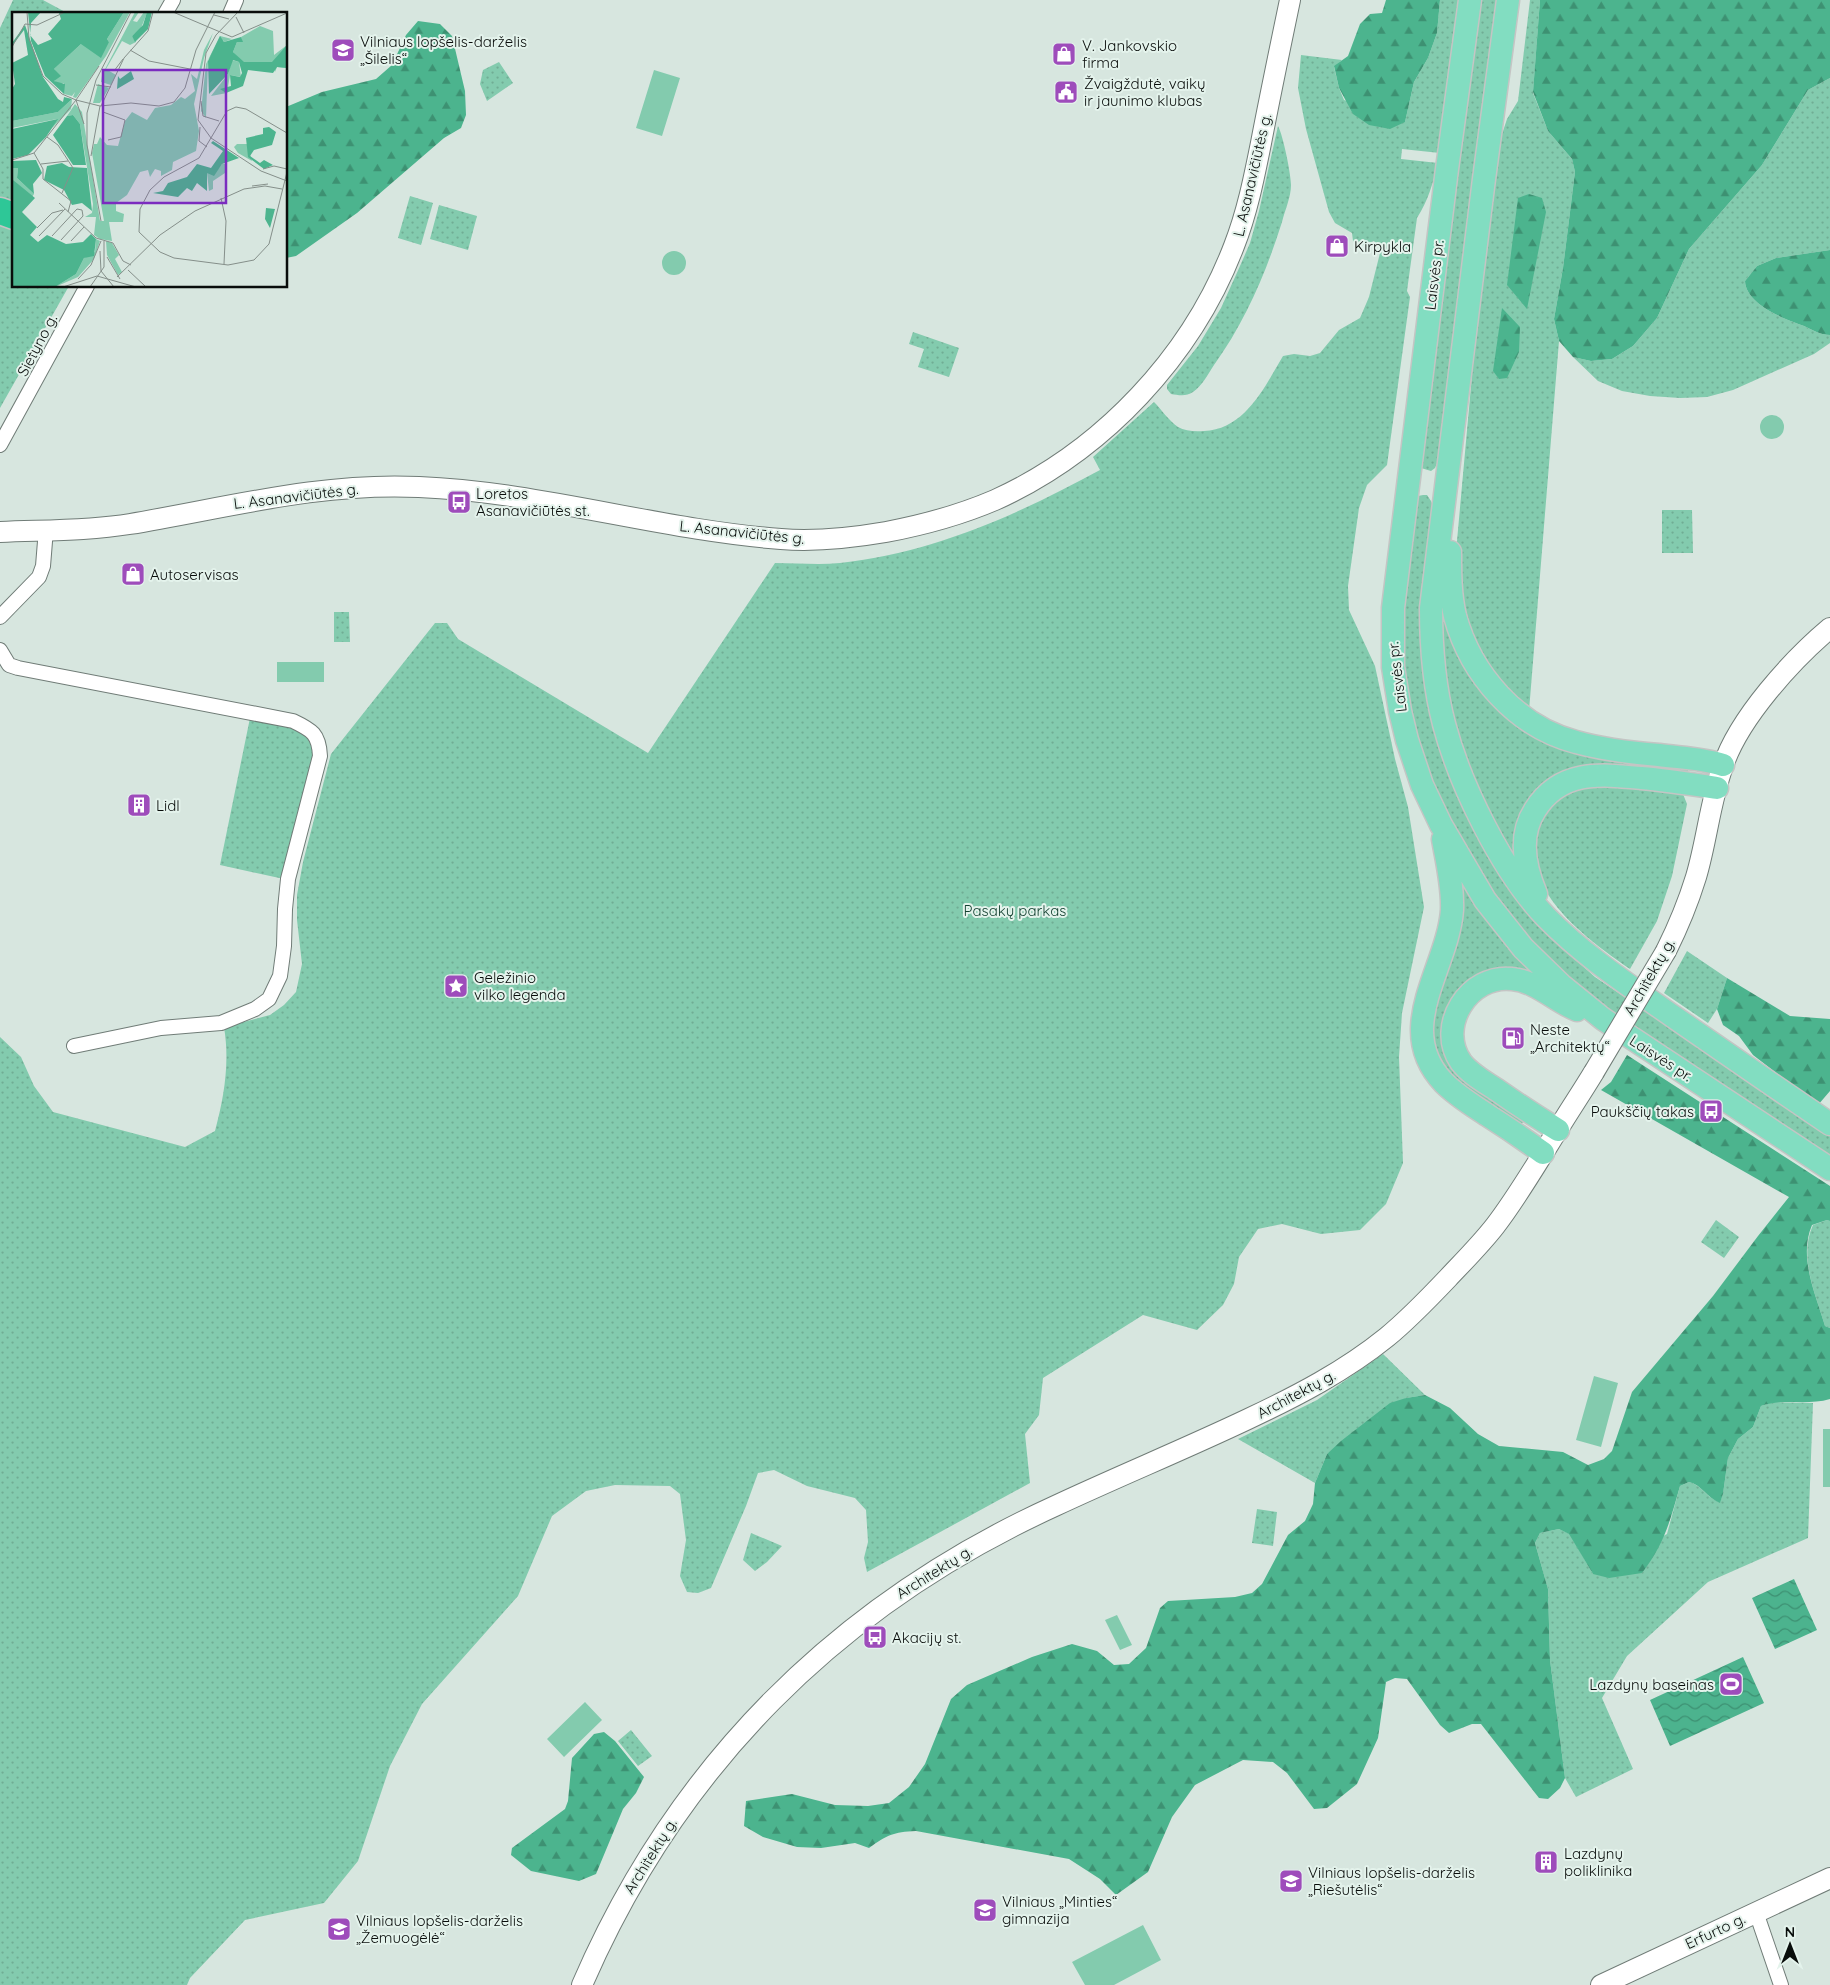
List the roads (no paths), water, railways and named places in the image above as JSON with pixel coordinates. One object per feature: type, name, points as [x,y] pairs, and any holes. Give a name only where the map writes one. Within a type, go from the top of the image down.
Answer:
[{"type":"highway","points":[[0,211],[12,215]]},
{"type":"main road","name":"Laisvės pr.","points":[[1470,0],[1392,608],[1393,667],[1406,740],[1422,785],[1441,825],[1485,900],[1523,948],[1561,985],[1602,1019],[1830,1169]]},
{"type":"main road","points":[[1508,0],[1431,608],[1431,648],[1444,724],[1458,767],[1481,818],[1509,868],[1546,916],[1613,974],[1830,1124]]},
{"type":"main road","points":[[1449,465],[1450,587],[1455,616],[1475,664],[1492,688],[1516,712],[1543,729],[1576,742],[1657,755],[1711,761],[1723,765]]},
{"type":"main road","points":[[1546,916],[1532,883],[1524,855],[1525,834],[1530,817],[1541,801],[1552,790],[1567,781],[1588,776],[1610,775],[1717,788]]},
{"type":"main road","points":[[1441,825],[1452,889],[1452,911],[1423,1013],[1422,1031],[1426,1051],[1432,1066],[1443,1082],[1458,1096],[1543,1153]]},
{"type":"main road","points":[[1558,1130],[1475,1076],[1462,1064],[1456,1052],[1454,1042],[1456,1015],[1461,1003],[1471,992],[1483,985],[1498,980],[1512,979],[1526,982],[1568,1006],[1602,1019]]},
{"type":"street","points":[[166,12],[173,0]]},
{"type":"street","points":[[231,12],[236,0]]},
{"type":"street","name":"L. Asanavičiūtės g.","points":[[0,532],[126,524],[231,504],[325,490],[416,486],[492,494],[738,535],[786,540],[835,540],[910,527],[955,515],[996,499],[1047,472],[1091,440],[1124,412],[1147,387],[1194,326],[1236,242],[1250,197],[1290,0]]},
{"type":"street","name":"Sietyno g.","points":[[0,445],[86,288]]},
{"type":"street","points":[[0,617],[39,577],[43,566],[46,530]]},
{"type":"street","name":"Architektų g.","points":[[582,1985],[611,1921],[644,1864],[701,1780],[744,1729],[796,1676],[880,1607],[950,1560],[979,1544],[1052,1507],[1296,1396],[1344,1368],[1388,1337],[1463,1262],[1494,1227],[1543,1153],[1666,951],[1686,908],[1696,876],[1723,765],[1729,750],[1763,699],[1791,664],[1830,628]]},
{"type":"street","points":[[0,650],[9,665],[18,668],[293,721],[315,734],[320,746],[320,756],[288,879],[284,946],[280,976],[269,999],[255,1009],[221,1023],[161,1028],[74,1046]]},
{"type":"street","name":"Erfurto g.","points":[[1601,1985],[1830,1878]]},
{"type":"street","points":[[1756,1912],[1782,1985]]},
{"type":"water","points":[[1794,1579],[1817,1630],[1775,1649],[1752,1598]]},
{"type":"water","points":[[1743,1657],[1764,1703],[1670,1746],[1650,1700]]},
{"type":"place","name":"Vilniaus lopšelis-darželis „Šilelis“","points":[[343,50]]},
{"type":"place","name":"V. Jankovskio firma","points":[[1064,54]]},
{"type":"place","name":"Žvaigždutė, vaikų ir jaunimo klubas","points":[[1066,92]]},
{"type":"place","name":"Kirpykla","points":[[1337,246]]},
{"type":"place","name":"Loretos Asanavičiūtės st.","points":[[459,502]]},
{"type":"place","name":"Autoservisas","points":[[133,574]]},
{"type":"place","name":"Lidl","points":[[139,805]]},
{"type":"place","name":"Geležinio vilko legenda","points":[[456,986]]},
{"type":"place","name":"Neste „Architektų“","points":[[1513,1038]]},
{"type":"place","name":"Paukščių takas","points":[[1711,1111]]},
{"type":"place","name":"Akacijų st.","points":[[875,1637]]},
{"type":"place","name":"Lazdynų baseinas","points":[[1731,1684]]},
{"type":"place","name":"Lazdynų poliklinika","points":[[1546,1862]]},
{"type":"place","name":"Vilniaus lopšelis-darželis „Riešutėlis“","points":[[1291,1881]]},
{"type":"place","name":"Vilniaus „Minties“ gimnazija","points":[[985,1910]]},
{"type":"place","name":"Vilniaus lopšelis-darželis „Žemuogėlė“","points":[[339,1929]]},
{"type":"park label","name":"Pasakų parkas","points":[[1015,910]]}]
